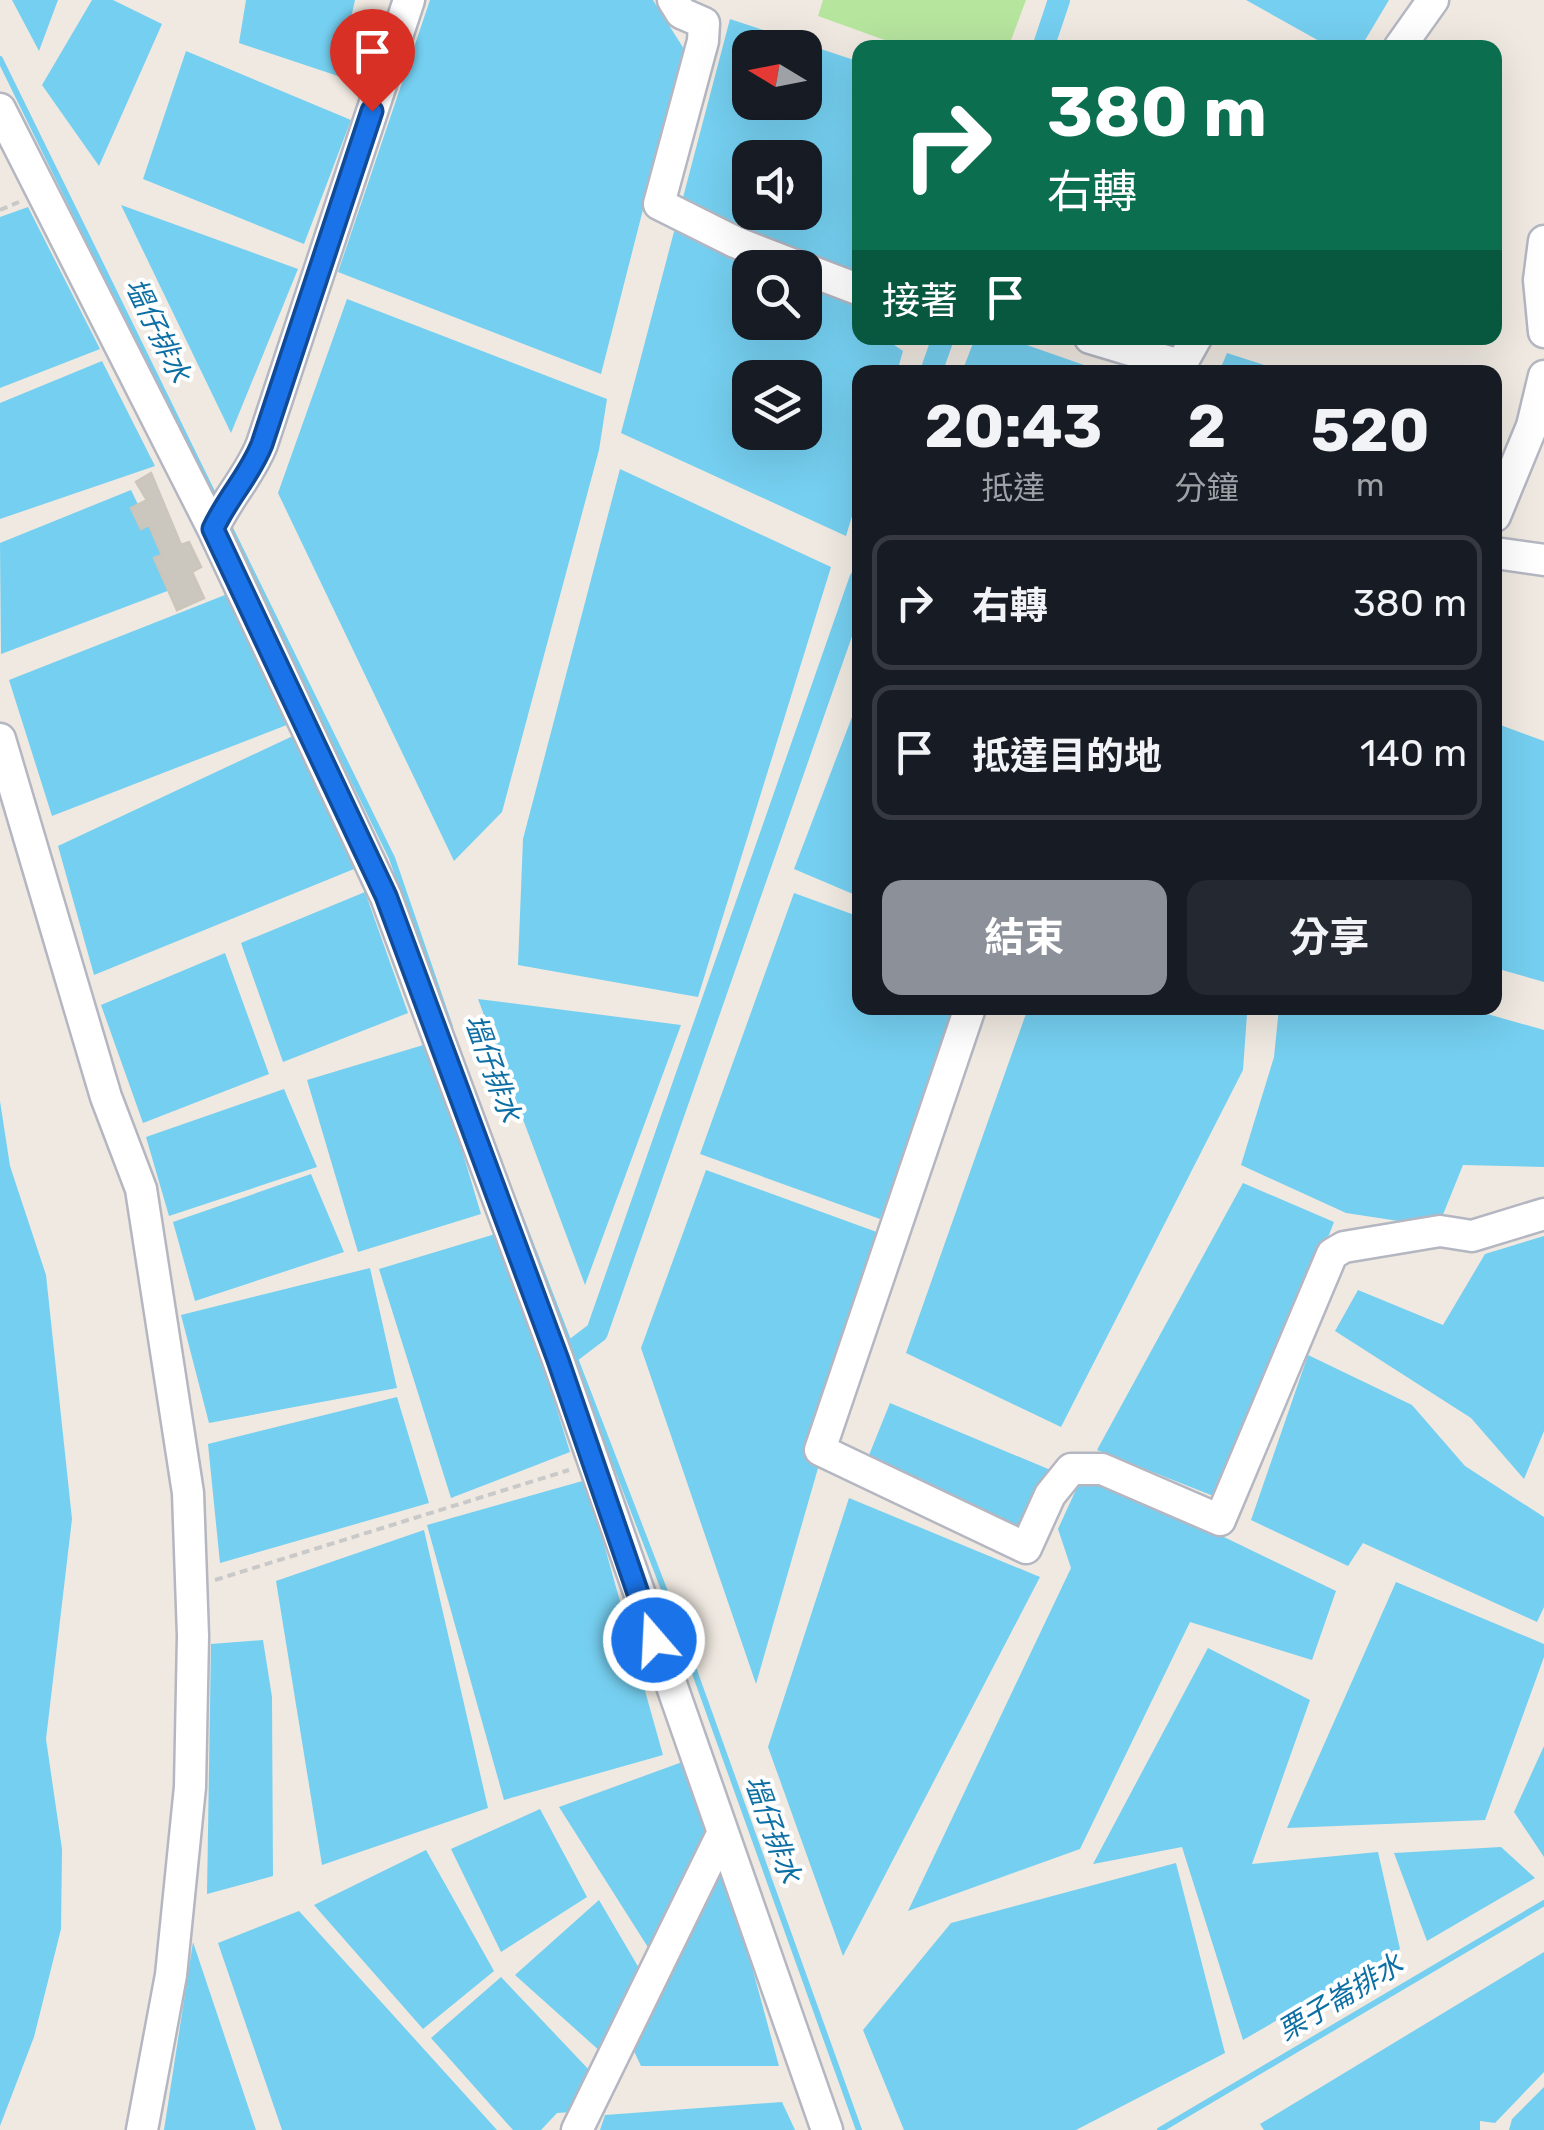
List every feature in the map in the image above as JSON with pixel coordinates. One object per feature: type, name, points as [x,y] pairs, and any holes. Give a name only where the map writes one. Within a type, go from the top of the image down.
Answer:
[{"type":"street","points":[[213,529],[224,502],[252,470],[262,444],[410,0]]},
{"type":"street","points":[[673,0],[681,14],[704,23],[703,41],[658,204],[756,250]]},
{"type":"street","points":[[1405,40],[1433,0]]},
{"type":"street","points":[[0,109],[213,529],[386,896],[593,1462],[828,2130]]},
{"type":"street","points":[[1544,241],[1538,280],[1544,332]]},
{"type":"street","points":[[822,275],[852,287]]},
{"type":"street","points":[[1110,345],[1167,365]]},
{"type":"street","points":[[1502,499],[1532,426],[1544,376]]},
{"type":"street","points":[[1502,554],[1544,560]]},
{"type":"street","points":[[0,739],[106,1097],[140,1189],[188,1493],[190,1787],[171,1975],[142,2130]]},
{"type":"street","points":[[968,1015],[820,1450],[1026,1548],[1050,1495],[1071,1468],[1102,1470],[1220,1520],[1332,1254],[1344,1247],[1440,1231],[1472,1236],[1544,1214]]},
{"type":"street","points":[[577,2130],[722,1836]]},
{"type":"path","points":[[191,1587],[593,1462]]},
{"type":"green space","points":[[823,0],[1026,0],[1011,40],[885,40],[818,16]]},
{"type":"water","points":[[12,0],[58,0],[39,51]]},
{"type":"water","points":[[92,0],[113,0],[162,24],[99,166],[42,85]]},
{"type":"water","points":[[246,0],[355,0],[338,76],[239,43]]},
{"type":"water","points":[[430,0],[653,0],[684,49],[601,374],[338,272]]},
{"type":"water","points":[[1246,0],[1389,0],[1365,40],[1317,40]]},
{"type":"water","points":[[730,19],[763,30],[732,30],[732,120],[822,120],[822,49],[852,59],[852,345],[894,345],[903,351],[899,365],[852,365],[852,516],[846,536],[621,433]]},
{"type":"water","points":[[186,51],[351,120],[304,244],[143,179]]},
{"type":"water","points":[[121,205],[298,269],[231,433]]},
{"type":"water","points":[[28,207],[100,349],[0,388],[0,217]]},
{"type":"water","points":[[347,299],[607,399],[599,450],[502,812],[454,861],[278,493]]},
{"type":"water","points":[[972,345],[1027,345],[1084,365],[965,365]]},
{"type":"water","points":[[1227,353],[1264,365],[1222,365]]},
{"type":"water","points":[[102,361],[155,466],[0,519],[0,403]]},
{"type":"water","points":[[620,469],[831,567],[698,997],[518,965],[523,839]]},
{"type":"water","points":[[131,490],[178,587],[1,654],[0,543]]},
{"type":"water","points":[[225,595],[297,721],[52,816],[9,680]]},
{"type":"water","points":[[852,717],[852,894],[794,869]]},
{"type":"water","points":[[1502,726],[1544,741],[1544,982],[1502,970]]},
{"type":"water","points":[[295,735],[354,869],[94,975],[58,846]]},
{"type":"water","points":[[365,892],[408,1013],[283,1062],[241,943]]},
{"type":"water","points":[[794,893],[852,914],[852,1015],[954,1015],[880,1219],[700,1154]]},
{"type":"water","points":[[225,953],[269,1074],[143,1123],[101,1005]]},
{"type":"water","points":[[478,999],[681,1025],[585,1285]]},
{"type":"water","points":[[1026,1015],[1247,1015],[1243,1070],[1061,1427],[906,1353]]},
{"type":"water","points":[[1278,1015],[1491,1015],[1544,1030],[1544,1167],[1463,1165],[1438,1227],[1346,1213],[1241,1165],[1274,1057]]},
{"type":"water","points":[[430,1043],[481,1214],[358,1252],[307,1080]]},
{"type":"water","points":[[284,1089],[317,1167],[169,1216],[146,1137]]},
{"type":"water","points":[[0,1101],[10,1166],[46,1275],[72,1519],[46,1739],[62,1849],[61,1929],[34,2037],[0,2126]]},
{"type":"water","points":[[706,1170],[885,1235],[756,1684],[641,1348]]},
{"type":"water","points":[[311,1174],[344,1252],[195,1301],[173,1222]]},
{"type":"water","points":[[1243,1183],[1334,1222],[1226,1501],[1097,1450]]},
{"type":"water","points":[[502,1232],[570,1452],[451,1498],[379,1269]]},
{"type":"water","points":[[1544,1236],[1544,1431],[1524,1479],[1471,1418],[1335,1331],[1358,1290],[1443,1325],[1485,1254]]},
{"type":"water","points":[[370,1268],[397,1388],[209,1423],[181,1315]]},
{"type":"water","points":[[1308,1355],[1412,1405],[1465,1466],[1544,1517],[1544,1607],[1537,1622],[1363,1543],[1348,1566],[1251,1520]]},
{"type":"water","points":[[397,1397],[429,1503],[220,1563],[208,1444]]},
{"type":"water","points":[[890,1403],[1053,1471],[1028,1533],[865,1465]]},
{"type":"water","points":[[1085,1470],[1336,1591],[1312,1660],[1190,1622],[1080,1849],[908,1911],[1071,1568],[1058,1529]]},
{"type":"water","points":[[586,1480],[663,1755],[504,1800],[427,1525]]},
{"type":"water","points":[[849,1498],[1040,1577],[843,1956],[768,1747]]},
{"type":"water","points":[[424,1530],[488,1808],[322,1865],[276,1581]]},
{"type":"water","points":[[1396,1582],[1544,1644],[1544,1657],[1485,1820],[1287,1828]]},
{"type":"water","points":[[263,1640],[272,1697],[273,1876],[207,1894],[211,1644]]},
{"type":"water","points":[[1208,1648],[1310,1700],[1252,1864],[1378,1852],[1400,1949],[1243,2040],[1182,1847],[1093,1864]]},
{"type":"water","points":[[1544,1746],[1544,1857],[1514,1812]]},
{"type":"water","points":[[685,1761],[711,1835],[651,1952],[559,1807]]},
{"type":"water","points":[[540,1809],[587,1897],[501,1952],[451,1849]]},
{"type":"water","points":[[1501,1847],[1535,1878],[1427,1941],[1394,1853]]},
{"type":"water","points":[[426,1850],[494,1971],[423,2029],[314,1905]]},
{"type":"water","points":[[723,1861],[779,2066],[641,2066],[631,2045]]},
{"type":"water","points":[[1176,1863],[1225,2053],[1076,2130],[904,2130],[863,2030],[951,1923]]},
{"type":"water","points":[[599,1900],[643,1975],[601,2052],[515,1975]]},
{"type":"water","points":[[299,1911],[497,2130],[282,2130],[218,1943]]},
{"type":"water","points":[[193,1942],[256,2130],[164,2130]]},
{"type":"water","points":[[1544,1952],[1544,2072],[1495,2123],[1480,2121],[1480,2130],[1264,2130],[1260,2124]]},
{"type":"water","points":[[501,1977],[592,2073],[572,2112],[557,2113],[541,2130],[513,2130],[431,2038]]},
{"type":"water","points":[[1544,2087],[1544,2130],[1509,2130],[1512,2119]]},
{"type":"water","points":[[782,2102],[795,2130],[600,2130],[605,2115]]},
{"type":"building","points":[[344,42],[372,52],[364,78],[335,67]]},
{"type":"building","points":[[151,473],[181,545],[189,542],[201,567],[192,572],[204,598],[177,610],[154,558],[162,555],[149,525],[141,529],[131,508],[147,500],[136,482]]},
{"type":"waterway","points":[[1046,40],[1059,0]]},
{"type":"waterway","name":"塭仔排水","points":[[0,59],[217,502]]},
{"type":"waterway","points":[[933,365],[941,345]]},
{"type":"waterway","name":"塭仔排水","points":[[227,522],[392,858],[450,1027]]},
{"type":"waterway","points":[[572,1351],[597,1332],[852,603]]},
{"type":"waterway","name":"塭仔排水","points":[[515,1203],[677,1623],[859,2130]]},
{"type":"waterway","name":"栗子崙排水","points":[[1160,2130],[1544,1903]]},
{"type":"route","points":[[372,111],[262,444],[252,470],[224,502],[213,529],[386,896],[558,1360],[654,1640]]}]
